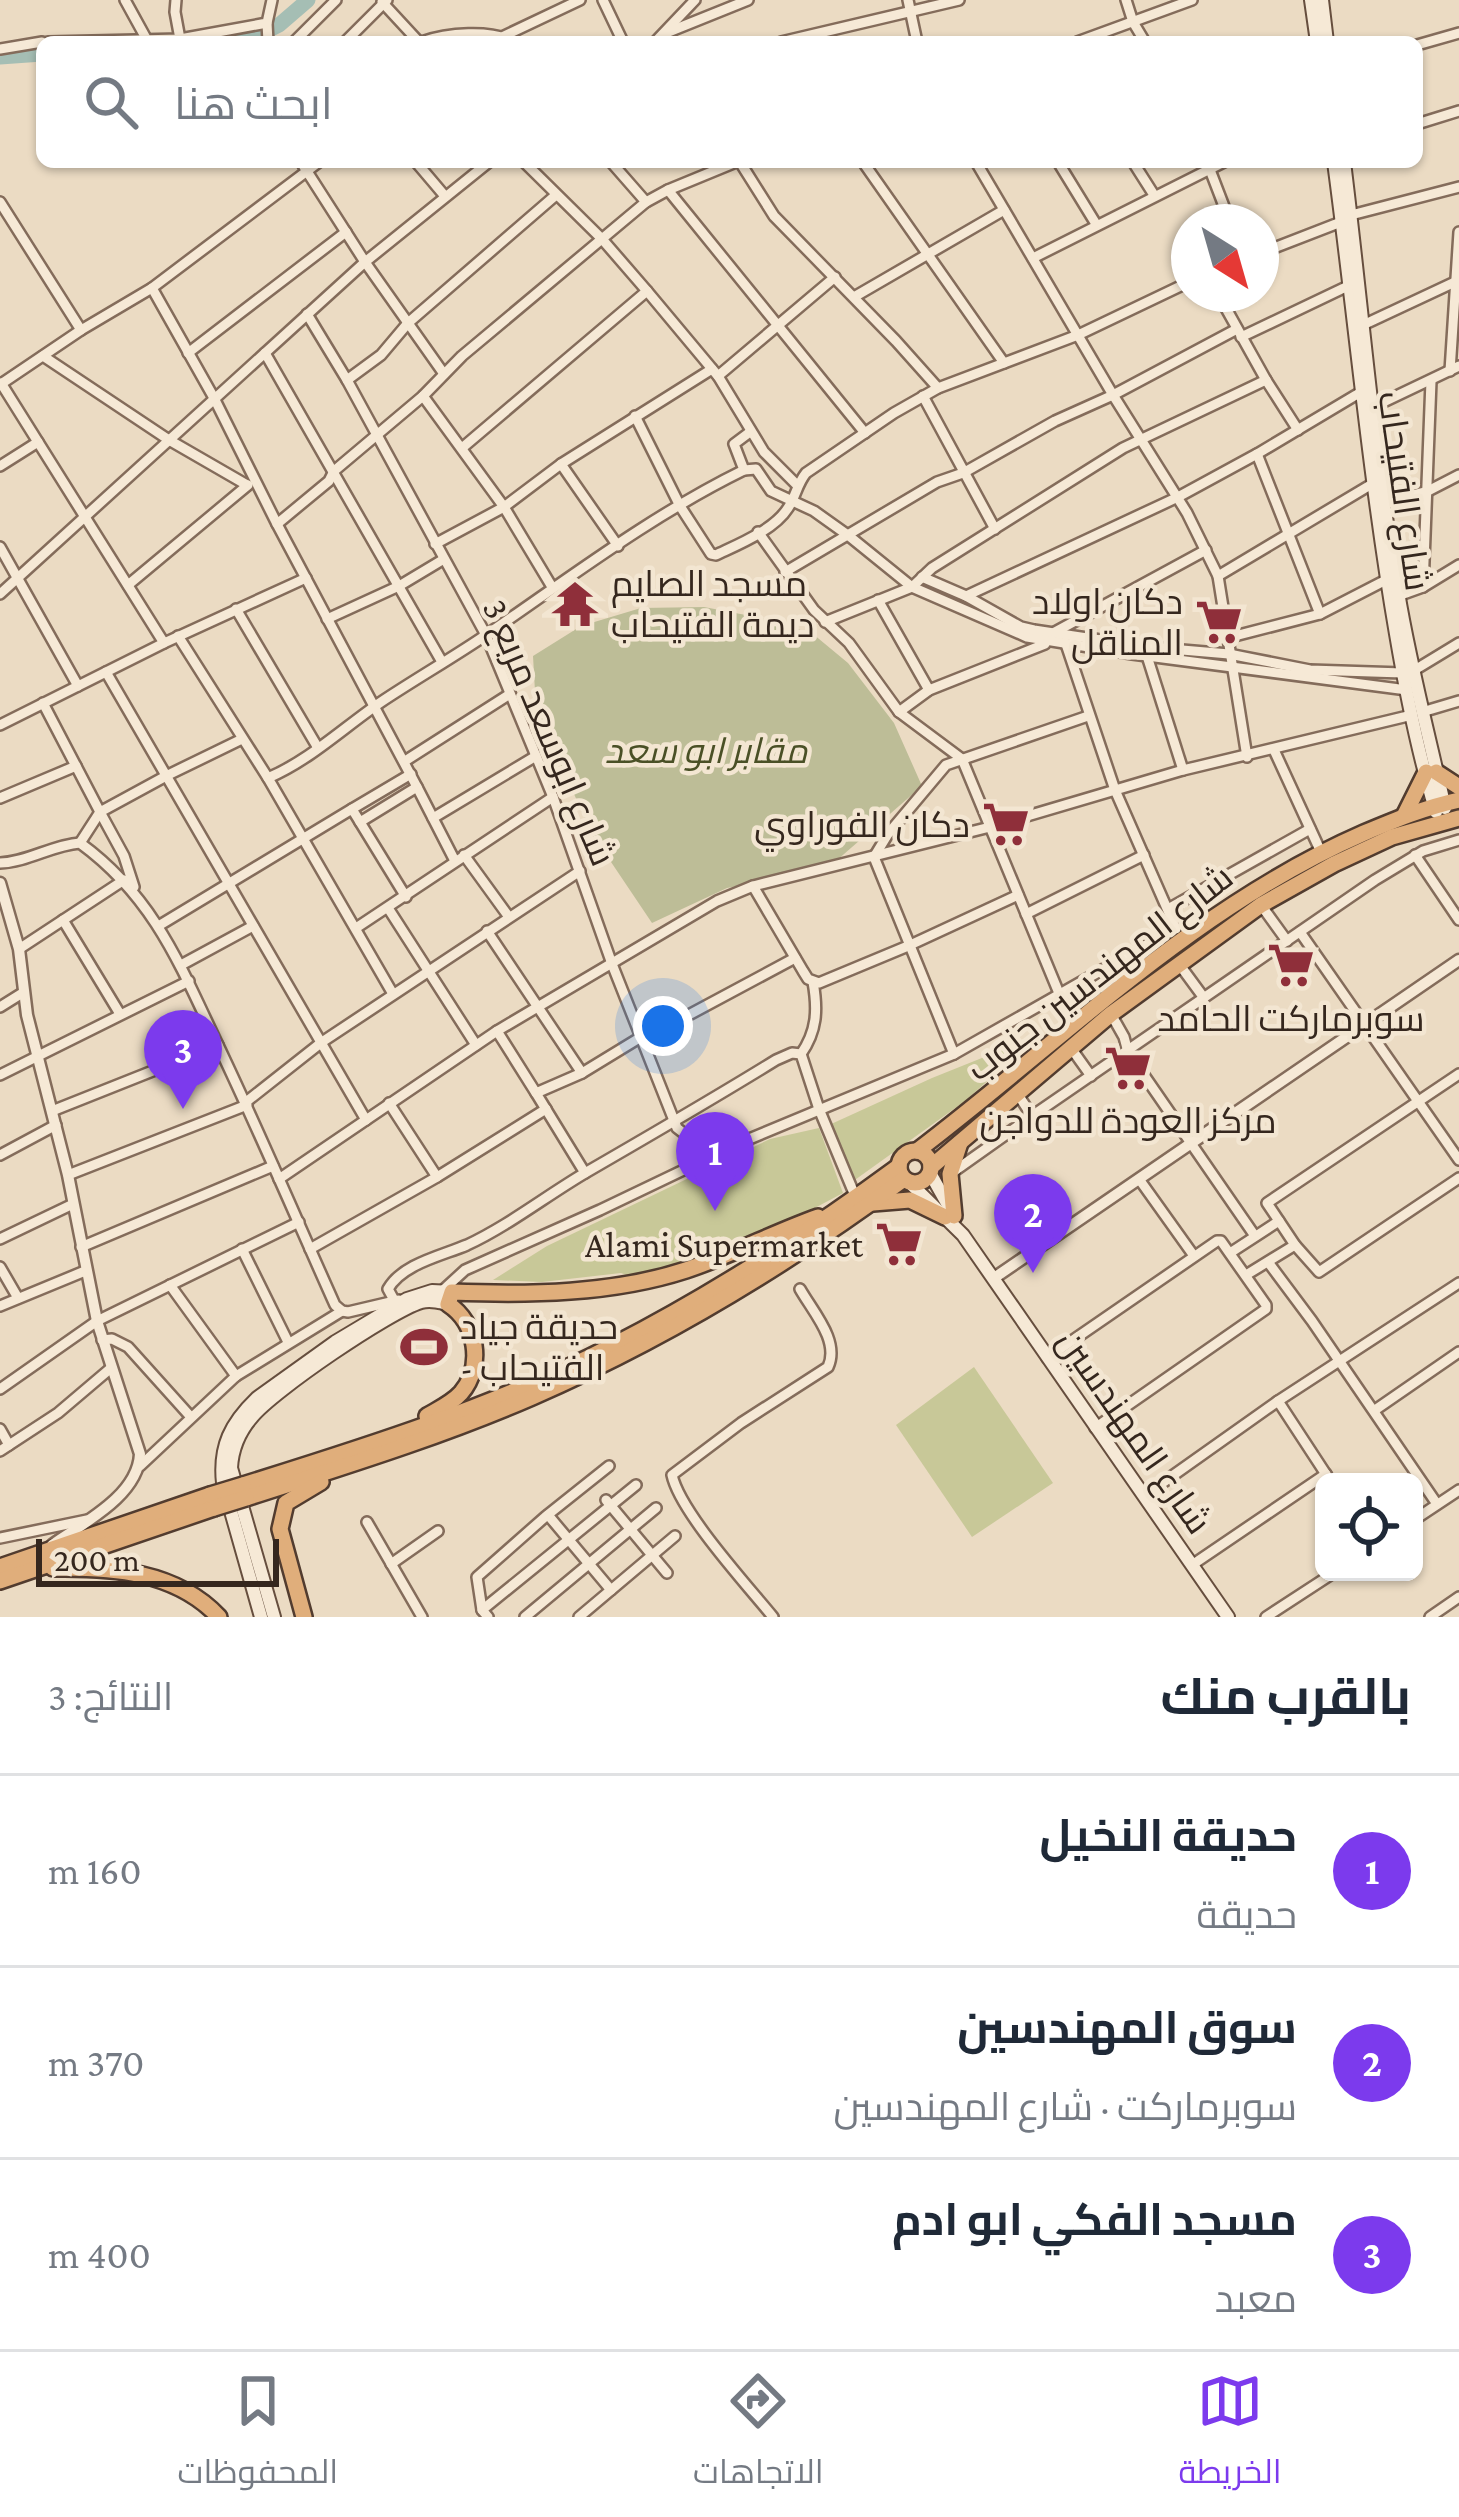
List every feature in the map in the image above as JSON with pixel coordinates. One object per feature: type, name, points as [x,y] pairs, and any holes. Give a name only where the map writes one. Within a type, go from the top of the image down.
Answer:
[{"type":"highway","points":[[1404,816],[1431,772],[1459,787]]},
{"type":"highway","name":"شارع المهندسين جنوب","points":[[930,1170],[1112,1014],[1154,971],[1179,933],[1321,852],[1446,803]]},
{"type":"highway","name":"شارع المهندسين جنوب","points":[[917,1151],[1073,1027],[1154,971],[1179,963],[1261,905],[1393,837],[1449,823]]},
{"type":"highway","points":[[448,1296],[566,1291],[661,1277],[723,1258],[856,1203],[910,1200],[950,1216],[950,1174],[962,1139]]},
{"type":"highway","points":[[0,1568],[38,1561],[245,1491],[522,1388],[610,1347],[740,1275],[904,1175],[921,1181],[930,1170],[925,1155],[917,1151],[903,1156],[904,1175]]},
{"type":"highway","points":[[245,1491],[374,1455],[530,1398],[652,1340],[785,1263],[856,1203]]},
{"type":"highway","points":[[393,1435],[455,1399],[470,1377],[472,1330],[448,1296]]},
{"type":"highway","points":[[304,1617],[280,1529],[286,1503],[374,1455]]},
{"type":"highway","points":[[0,1581],[38,1561],[135,1573],[188,1591],[219,1617]]},
{"type":"main road","points":[[1311,0],[1316,36]]},
{"type":"main road","points":[[1317,36],[1322,0]]},
{"type":"main road","name":"شارع الفتيحاب","points":[[1335,168],[1363,326],[1407,690],[1417,714]]},
{"type":"main road","name":"شارع الفتيحاب","points":[[1344,168],[1348,286],[1386,580],[1431,772],[1446,803],[1449,823]]},
{"type":"main road","points":[[930,1170],[950,1216]]},
{"type":"main road","name":"شارع المهندسين","points":[[904,1175],[950,1216],[1228,1617]]},
{"type":"main road","points":[[262,1617],[223,1483],[227,1435],[257,1398],[401,1299],[431,1291],[448,1296]]},
{"type":"main road","points":[[274,1617],[231,1468],[240,1433],[272,1398],[378,1325],[419,1302],[448,1296]]},
{"type":"street","points":[[125,0],[145,36]]},
{"type":"street","points":[[176,0],[180,36]]},
{"type":"street","points":[[268,36],[272,0]]},
{"type":"street","points":[[300,36],[336,0]]},
{"type":"street","points":[[505,36],[580,0]]},
{"type":"street","points":[[603,0],[620,36]]},
{"type":"street","points":[[663,36],[695,0]]},
{"type":"street","points":[[667,33],[748,0]]},
{"type":"street","points":[[805,36],[909,6],[959,0]]},
{"type":"street","points":[[1126,0],[1141,36]]},
{"type":"street","points":[[1094,36],[1192,0]]},
{"type":"street","points":[[351,36],[384,1],[415,36]]},
{"type":"street","points":[[909,6],[916,36]]},
{"type":"street","points":[[196,36],[267,23]]},
{"type":"street","points":[[825,31],[828,36]]},
{"type":"street","points":[[1423,44],[1459,33]]},
{"type":"street","points":[[444,36],[486,36]]},
{"type":"street","points":[[0,49],[36,43]]},
{"type":"street","points":[[1423,122],[1459,111]]},
{"type":"street","points":[[304,168],[444,374]]},
{"type":"street","points":[[164,643],[0,383],[152,288],[312,168]]},
{"type":"street","points":[[421,168],[444,195]]},
{"type":"street","points":[[0,594],[365,262],[481,168]]},
{"type":"street","points":[[530,168],[602,238],[715,373],[750,432],[797,485]]},
{"type":"street","points":[[616,168],[646,202]]},
{"type":"street","points":[[693,168],[698,176]]},
{"type":"street","points":[[277,524],[646,202],[721,168]]},
{"type":"street","points":[[742,168],[774,216],[938,388]]},
{"type":"street","points":[[867,168],[1004,363]]},
{"type":"street","points":[[980,168],[1178,497],[1218,576],[1246,757]]},
{"type":"street","points":[[1062,168],[1096,224]]},
{"type":"street","points":[[1137,168],[1154,196]]},
{"type":"street","points":[[1033,258],[1204,168]]},
{"type":"street","points":[[1209,168],[1223,204]]},
{"type":"street","points":[[1279,246],[1346,219],[1459,188]]},
{"type":"street","points":[[668,190],[865,433]]},
{"type":"street","points":[[347,380],[381,356],[408,323],[556,195]]},
{"type":"street","points":[[0,202],[81,330]]},
{"type":"street","points":[[854,297],[1004,210]]},
{"type":"street","points":[[188,353],[346,232]]},
{"type":"street","points":[[1372,408],[1454,369],[1459,232]]},
{"type":"street","points":[[435,544],[504,507],[635,416],[715,373],[835,277]]},
{"type":"street","points":[[1363,326],[1457,281]]},
{"type":"street","points":[[785,572],[937,482],[963,473],[1055,421],[1348,286]]},
{"type":"street","points":[[152,288],[433,818],[509,917]]},
{"type":"street","points":[[635,416],[680,506],[714,555],[781,517],[811,469],[923,396],[1078,334],[1171,290]]},
{"type":"street","points":[[462,448],[646,291]]},
{"type":"street","points":[[1228,312],[1298,430]]},
{"type":"street","name":"شارع ابوسعد مربع 3","points":[[307,314],[486,635],[553,796],[675,1123]]},
{"type":"street","points":[[265,353],[442,662]]},
{"type":"street","points":[[43,356],[169,440],[247,485],[261,486]]},
{"type":"street","points":[[826,622],[912,587],[1118,451],[1266,380]]},
{"type":"street","points":[[1423,586],[1431,381]]},
{"type":"street","points":[[966,596],[1178,497],[1361,392]]},
{"type":"street","points":[[423,396],[504,507],[552,587]]},
{"type":"street","points":[[923,396],[995,529]]},
{"type":"street","points":[[743,470],[735,442],[750,432]]},
{"type":"street","points":[[0,466],[38,442]]},
{"type":"street","points":[[1257,454],[1320,614]]},
{"type":"street","points":[[561,464],[618,546]]},
{"type":"street","points":[[268,778],[296,766],[374,706],[552,587],[743,470],[756,469],[770,491],[849,536],[912,587],[1019,634],[1204,658],[1230,668],[1334,676],[1408,672],[1459,644]]},
{"type":"street","points":[[1385,502],[1428,491],[1459,475]]},
{"type":"street","points":[[1218,576],[1372,484]]},
{"type":"street","points":[[128,585],[247,485]]},
{"type":"street","points":[[758,532],[899,712],[962,758],[1073,1027]]},
{"type":"street","points":[[0,547],[78,686]]},
{"type":"street","points":[[899,712],[929,690],[1050,638],[1205,550]]},
{"type":"street","points":[[327,619],[444,559]]},
{"type":"street","points":[[1398,596],[1459,565]]},
{"type":"street","points":[[922,577],[1066,644],[1147,655],[1204,658],[1229,654],[1407,690]]},
{"type":"street","points":[[0,725],[306,578]]},
{"type":"street","points":[[1227,638],[1320,614],[1386,580]]},
{"type":"street","points":[[878,600],[929,690]]},
{"type":"street","points":[[236,609],[318,748]]},
{"type":"street","points":[[178,636],[268,778],[393,994]]},
{"type":"street","points":[[448,1296],[465,1270],[742,1142],[953,1054],[1179,933],[1115,790],[1066,644]]},
{"type":"street","points":[[1147,655],[1184,770]]},
{"type":"street","points":[[106,672],[365,1120]]},
{"type":"street","points":[[404,761],[510,694]]},
{"type":"street","points":[[279,1179],[496,1031],[717,901],[753,886],[1459,701]]},
{"type":"street","points":[[43,703],[124,856],[135,892]]},
{"type":"street","points":[[874,857],[946,765],[1088,716]]},
{"type":"street","points":[[0,863],[80,843],[100,812],[242,739]]},
{"type":"street","points":[[1274,750],[1321,852]]},
{"type":"street","points":[[433,818],[536,756]]},
{"type":"street","points":[[0,798],[76,766]]},
{"type":"street","points":[[160,926],[411,774]]},
{"type":"street","points":[[359,822],[417,787]]},
{"type":"street","points":[[356,928],[553,796]]},
{"type":"street","points":[[352,809],[406,897]]},
{"type":"street","points":[[950,1174],[1415,855],[1458,845],[1449,823]]},
{"type":"street","points":[[1168,909],[1310,829]]},
{"type":"street","points":[[80,843],[135,892],[182,964],[335,1305],[342,1311]]},
{"type":"street","points":[[1026,914],[1144,855]]},
{"type":"street","points":[[1415,855],[1459,920]]},
{"type":"street","points":[[874,857],[953,1054]]},
{"type":"street","points":[[68,1175],[247,1103],[322,1042],[580,872]]},
{"type":"street","points":[[19,949],[124,880]]},
{"type":"street","points":[[0,883],[19,949],[23,992],[68,1175],[97,1321],[137,1442],[140,1466]]},
{"type":"street","points":[[753,886],[813,982],[816,1018],[800,1054]]},
{"type":"street","points":[[813,982],[825,982],[1018,895]]},
{"type":"street","points":[[1261,905],[1287,941]]},
{"type":"street","points":[[388,908],[476,1045]]},
{"type":"street","points":[[63,920],[120,1014]]},
{"type":"street","points":[[182,964],[253,926]]},
{"type":"street","points":[[488,932],[582,1073]]},
{"type":"street","points":[[1300,932],[1459,1160]]},
{"type":"street","points":[[536,1093],[795,958]]},
{"type":"street","points":[[994,1278],[1459,960]]},
{"type":"street","points":[[1179,963],[1204,998]]},
{"type":"street","points":[[0,1075],[189,981]]},
{"type":"street","points":[[1,1005],[23,992]]},
{"type":"street","points":[[1112,1014],[1128,1052],[1256,1236]]},
{"type":"street","points":[[496,1031],[585,1173]]},
{"type":"street","points":[[52,1111],[218,1045]]},
{"type":"street","points":[[1071,1048],[1091,1076]]},
{"type":"street","points":[[800,1054],[856,1203]]},
{"type":"street","points":[[401,1299],[388,1289],[395,1278],[483,1237],[776,1060],[800,1054]]},
{"type":"street","points":[[1459,1074],[1268,1202],[1295,1245],[1321,1272],[1459,1178]]},
{"type":"street","points":[[1017,1093],[1032,1116]]},
{"type":"street","points":[[389,1103],[437,1177]]},
{"type":"street","points":[[310,1249],[546,1109]]},
{"type":"street","points":[[675,1123],[690,1138],[742,1142]]},
{"type":"street","points":[[0,1155],[56,1125]]},
{"type":"street","points":[[81,1247],[273,1166]]},
{"type":"street","points":[[1139,1179],[1194,1256]]},
{"type":"street","points":[[0,1239],[73,1204]]},
{"type":"street","points":[[1230,1253],[1279,1221]]},
{"type":"street","points":[[0,1388],[97,1321],[298,1222]]},
{"type":"street","points":[[1047,1358],[1219,1240],[1246,1275],[1266,1309],[1095,1428]]},
{"type":"street","points":[[1246,1275],[1295,1245]]},
{"type":"street","points":[[242,1249],[289,1342]]},
{"type":"street","points":[[1268,1262],[1437,1504]]},
{"type":"street","points":[[0,1267],[18,1298]]},
{"type":"street","points":[[0,1306],[85,1271]]},
{"type":"street","points":[[1144,1496],[1459,1283]]},
{"type":"street","points":[[170,1286],[236,1376]]},
{"type":"street","points":[[772,1617],[678,1493],[672,1475],[828,1367],[833,1356],[830,1340],[800,1289]]},
{"type":"street","points":[[38,1561],[121,1494],[140,1466],[236,1376],[342,1311],[401,1299]]},
{"type":"street","points":[[102,1340],[128,1347],[190,1416]]},
{"type":"street","points":[[1375,1410],[1459,1352]]},
{"type":"street","points":[[0,1429],[4,1448],[58,1413],[111,1368]]},
{"type":"street","points":[[1278,1402],[1326,1473]]},
{"type":"street","points":[[609,1466],[477,1577],[485,1614],[608,1502],[636,1485]]},
{"type":"street","points":[[1192,1565],[1315,1487]]},
{"type":"street","points":[[1423,1514],[1457,1494]]},
{"type":"street","points":[[608,1502],[667,1573]]},
{"type":"street","points":[[525,1617],[656,1508]]},
{"type":"street","points":[[548,1515],[611,1591]]},
{"type":"street","points":[[0,1538],[87,1520]]},
{"type":"street","points":[[367,1522],[422,1617]]},
{"type":"street","points":[[391,1564],[438,1531]]},
{"type":"street","points":[[579,1617],[675,1535]]},
{"type":"street","points":[[1266,1617],[1321,1581]]},
{"type":"street","points":[[1430,1617],[1459,1597]]},
{"type":"green space","name":"مقابر ابو سعد","points":[[704,607],[813,634],[848,663],[894,723],[922,786],[828,868],[727,888],[652,923],[609,859],[604,861],[536,709],[533,656],[581,626],[641,608]]},
{"type":"green space","points":[[1039,1035],[965,1101],[852,1182],[829,1125]]},
{"type":"green space","points":[[819,1128],[843,1193],[779,1227],[715,1255],[635,1278],[621,1273],[542,1282],[493,1280],[547,1246],[770,1139]]},
{"type":"green space","points":[[974,1367],[1053,1483],[972,1537],[896,1425]]},
{"type":"waterway","points":[[230,36],[267,31],[308,0]]},
{"type":"waterway","points":[[0,57],[36,54]]},
{"type":"place","name":"مسجد الصايم ديمة الفتيحاب","points":[[575,604]]},
{"type":"place","name":"دكان اولاد المناقل","points":[[1219,622]]},
{"type":"place","name":"دكان الفوراوي","points":[[1006,824]]},
{"type":"place","name":"سوبرماركت الحامد","points":[[1291,965]]},
{"type":"place","name":"مركز العودة للدواجن","points":[[1128,1068]]},
{"type":"place","name":"مسجد الفكي ابو ادم","points":[[183,1109]]},
{"type":"place","name":"حديقة النخيل","points":[[715,1211]]},
{"type":"place","name":"Alami Supermarket","points":[[899,1244]]},
{"type":"place","name":"سوق المهندسين","points":[[1033,1273]]},
{"type":"place","name":"حديقة جياد - الفتيحاب","points":[[424,1347]]}]
